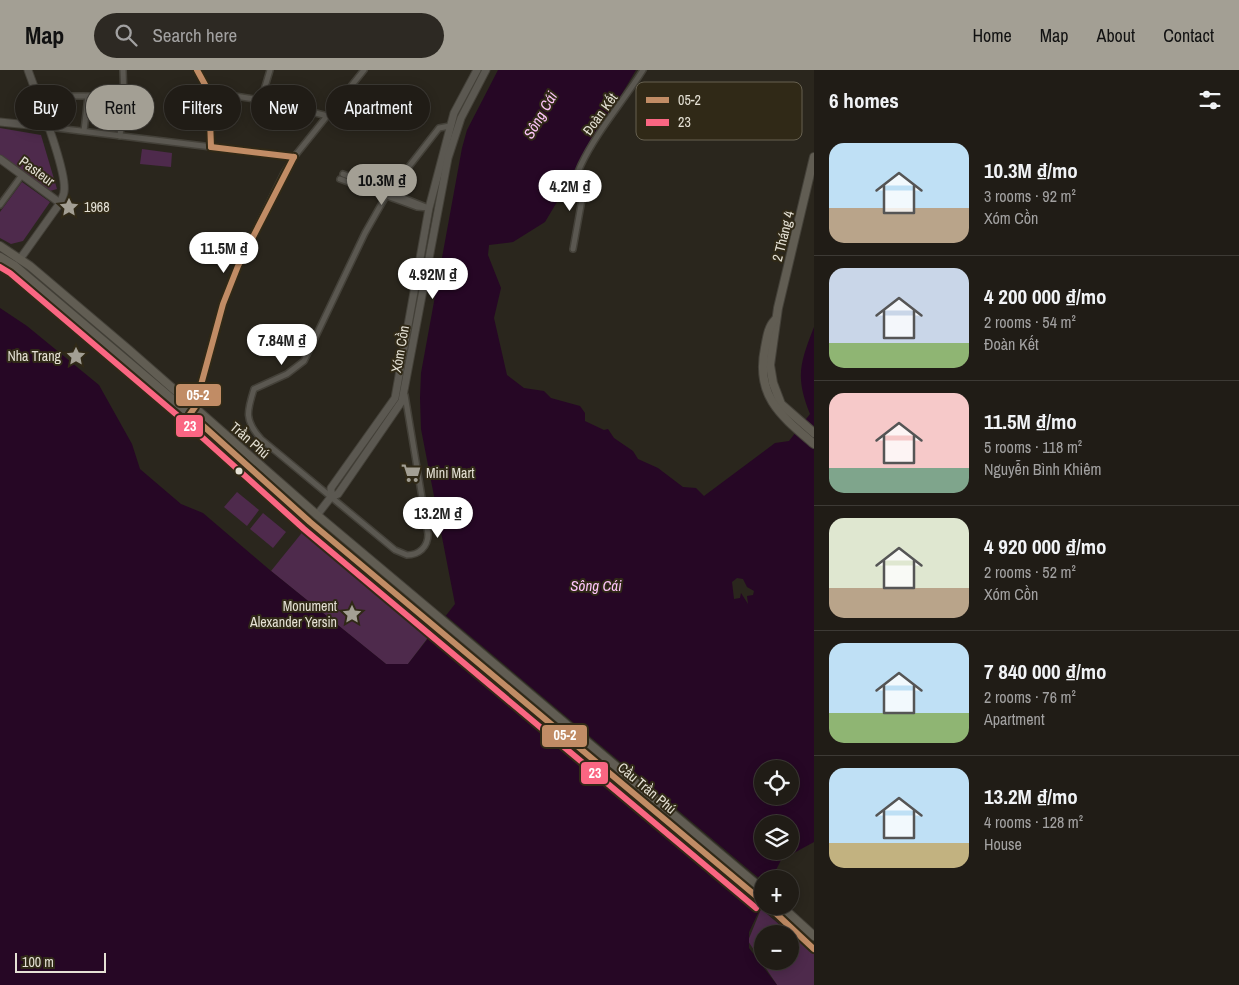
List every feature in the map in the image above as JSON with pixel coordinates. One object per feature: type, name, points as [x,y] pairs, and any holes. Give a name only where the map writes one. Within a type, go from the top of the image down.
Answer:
[{"type":"main road","name":"2 Tháng 4","points":[[766,365],[814,157]]},
{"type":"main road","name":"Trần Phú","points":[[0,246],[20,259],[129,350],[310,522],[431,622]]},
{"type":"main road","name":"Trần Phú","points":[[0,257],[15,266],[123,356],[193,411],[437,615]]},
{"type":"main road","points":[[15,266],[20,259]]},
{"type":"main road","points":[[74,316],[80,309]]},
{"type":"main road","points":[[123,356],[129,350]]},
{"type":"main road","points":[[766,365],[783,406],[814,433]]},
{"type":"main road","points":[[766,365],[766,390],[775,408],[781,416],[814,444]]},
{"type":"main road","points":[[310,522],[316,515]]},
{"type":"main road","name":"Cầu Trần Phú","points":[[437,615],[754,881]]},
{"type":"main road","name":"Cầu Trần Phú","points":[[431,622],[754,893]]},
{"type":"main road","points":[[778,915],[814,949]]},
{"type":"main road","points":[[791,915],[814,936]]},
{"type":"street","points":[[28,70],[34,85]]},
{"type":"street","points":[[123,70],[124,85]]},
{"type":"street","points":[[197,70],[205,85]]},
{"type":"street","points":[[266,85],[270,70]]},
{"type":"street","points":[[352,85],[364,70]]},
{"type":"street","name":"Xóm Cồn","points":[[316,515],[330,497],[331,488],[384,417],[397,392],[429,208],[454,113],[477,70]]},
{"type":"street","name":"Xóm Cồn","points":[[330,497],[338,494],[387,426],[399,408],[405,394],[438,210],[453,140],[461,118],[486,70]]},
{"type":"street","name":"Đoàn Kết","points":[[573,248],[585,183],[585,178],[578,172],[604,125],[627,96],[643,70]]},
{"type":"street","points":[[84,131],[86,114]]},
{"type":"street","points":[[193,411],[223,304],[238,266],[294,157],[326,118]]},
{"type":"street","points":[[0,122],[15,124]]},
{"type":"street","points":[[397,392],[405,394],[428,534],[426,546],[418,554],[412,555],[400,553],[330,497],[252,429],[248,414],[254,389],[287,374],[298,366],[309,353],[364,234],[388,194],[439,128],[450,126]]},
{"type":"street","points":[[20,259],[60,203],[64,192],[63,180],[49,130]]},
{"type":"street","points":[[75,130],[294,157]]},
{"type":"street","points":[[120,136],[121,130]]},
{"type":"street","points":[[210,130],[211,147]]},
{"type":"street","name":"Pasteur","points":[[0,159],[60,203]]},
{"type":"street","points":[[0,205],[22,175]]},
{"type":"street","points":[[342,177],[438,210]]},
{"type":"shaded area","points":[[0,128],[41,135],[57,189],[50,191],[0,155]]},
{"type":"shaded area","points":[[142,149],[172,153],[171,167],[140,164]]},
{"type":"shaded area","points":[[22,182],[50,202],[23,241],[11,244],[0,238],[0,212]]},
{"type":"shaded area","points":[[237,492],[259,510],[247,526],[224,507]]},
{"type":"shaded area","points":[[263,513],[286,532],[273,548],[250,529]]},
{"type":"shaded area","points":[[305,529],[433,631],[408,664],[386,664],[271,571]]},
{"type":"shaded area","points":[[759,915],[768,915],[780,925],[754,925]]},
{"type":"shaded area","points":[[754,926],[754,950],[748,941]]},
{"type":"shaded area","points":[[799,941],[814,954],[814,985],[777,985],[767,970],[799,970]]},
{"type":"water","name":"Sông Cái","points":[[498,70],[636,70],[545,222],[513,242],[489,245],[488,255],[501,288],[494,318],[507,375],[524,388],[544,391],[551,398],[580,406],[585,413],[585,421],[604,430],[608,429],[614,438],[633,451],[638,459],[658,468],[683,487],[696,488],[704,496],[775,443],[789,441],[810,414],[802,390],[801,370],[805,351],[814,327],[814,842],[799,850],[799,815],[754,815],[754,860],[781,860],[776,870],[754,870],[754,881],[749,887],[746,896],[746,901],[754,907],[754,915],[757,915],[749,932],[749,948],[754,955],[754,970],[766,970],[777,985],[0,985],[0,308],[27,326],[99,385],[132,444],[140,469],[181,504],[203,513],[386,664],[408,664],[455,604],[421,429],[420,398],[421,373],[462,148],[467,130]],"holes":[[[737,578],[743,579],[747,587],[754,591],[753,595],[747,596],[748,604],[741,593],[740,598],[734,599],[732,582]]]},
{"type":"pier","points":[[444,614],[754,874],[754,883],[748,896],[431,629]]},
{"type":"transit line","name":"05-2","points":[[197,70],[209,92],[211,147]]},
{"type":"transit line","name":"05-2","points":[[211,147],[294,157]]},
{"type":"transit line","name":"05-2","points":[[294,157],[238,266],[223,304],[195,407],[190,414],[310,522],[754,894]]},
{"type":"transit line","name":"23","points":[[0,267],[10,273],[184,421],[304,529],[754,906]]},
{"type":"transit line","name":"05-2","points":[[778,915],[814,949]]},
{"type":"place","name":"1968","points":[[69,207]]},
{"type":"place","name":"Nha Trang","points":[[76,356]]},
{"type":"place","name":"Mini Mart","points":[[411,473]]},
{"type":"place","name":"Monument Alexander Yersin","points":[[352,614]]}]
